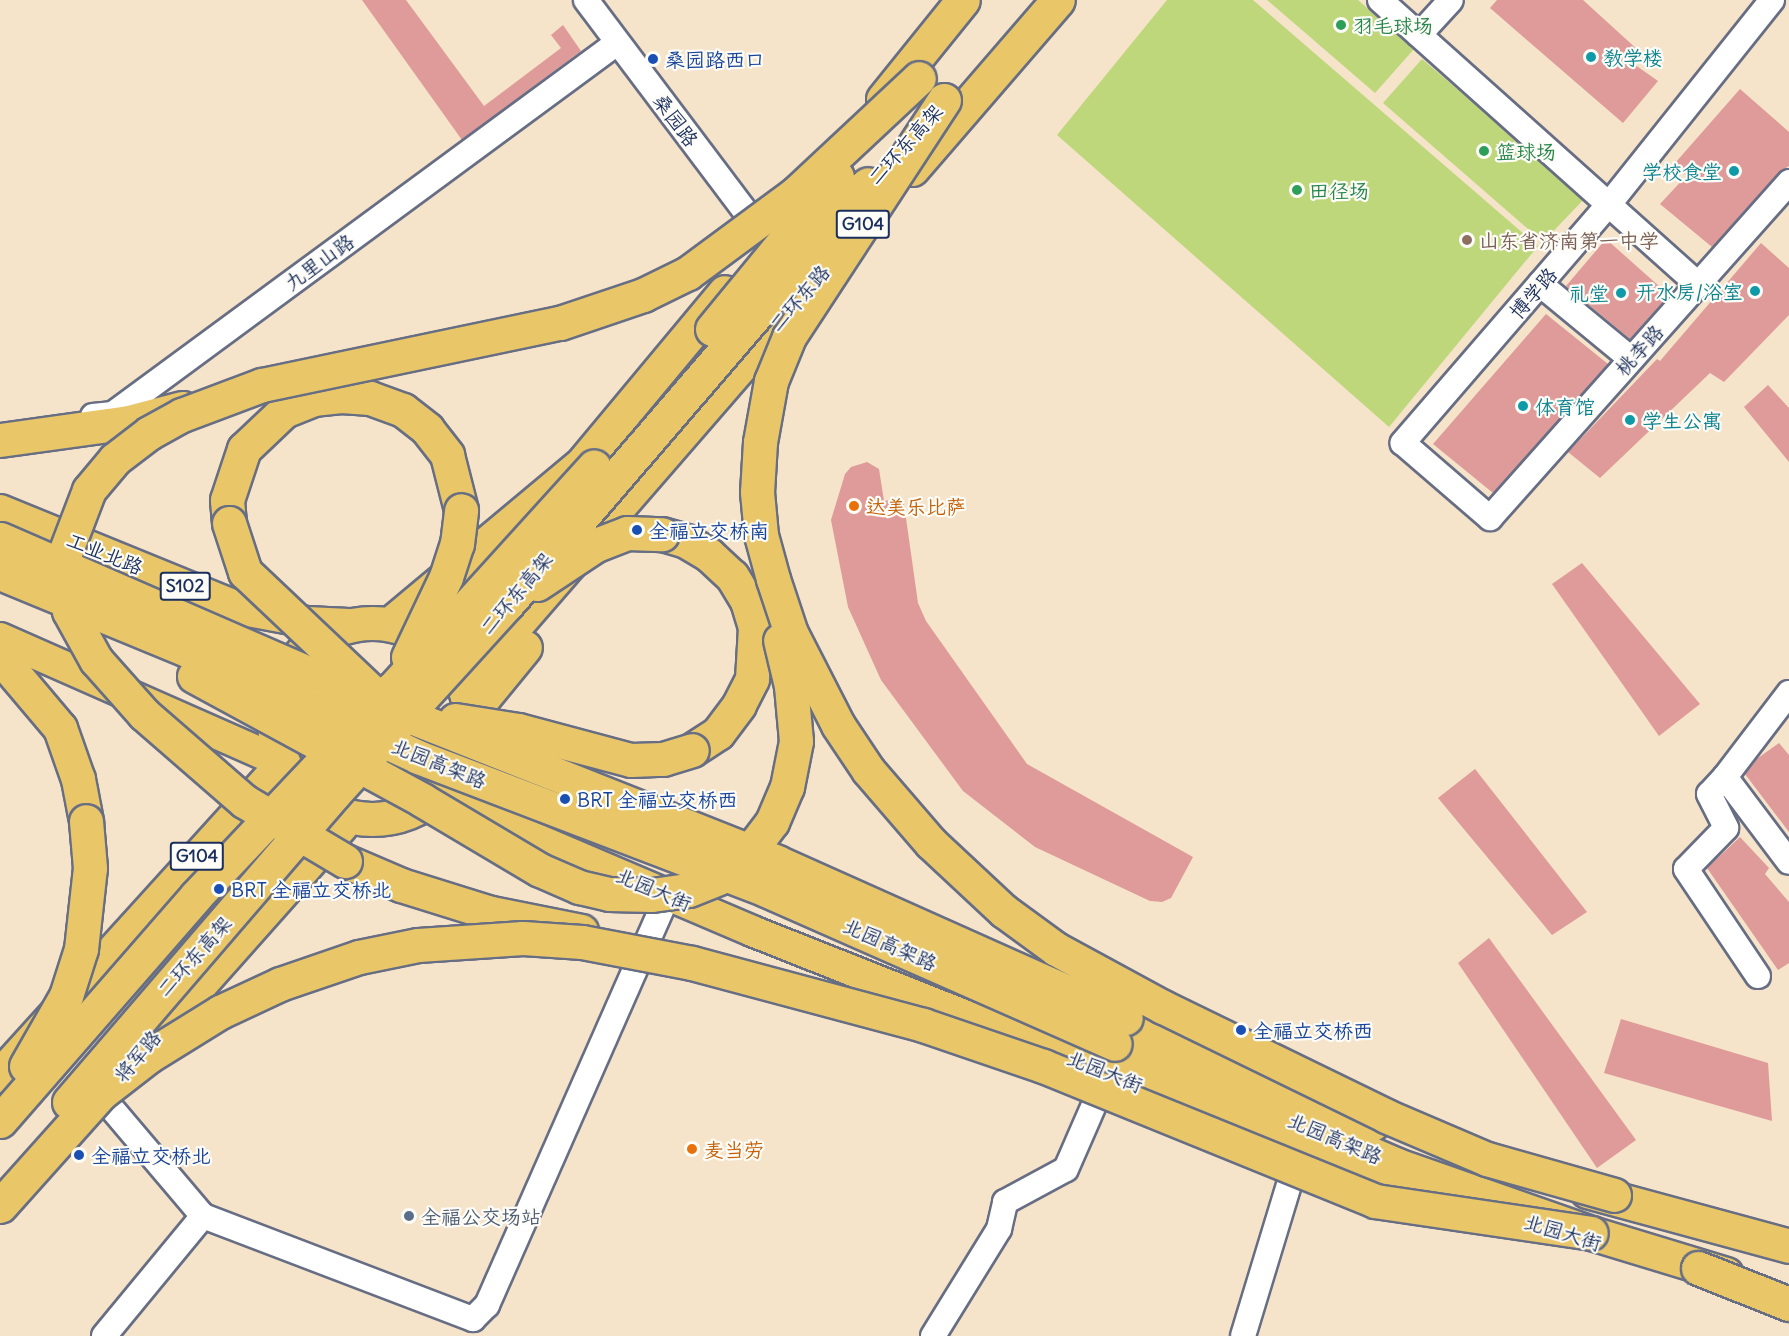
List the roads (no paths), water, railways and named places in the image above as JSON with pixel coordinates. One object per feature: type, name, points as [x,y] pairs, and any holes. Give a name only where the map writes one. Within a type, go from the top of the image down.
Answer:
[{"type":"highway","points":[[426,638],[584,462],[963,0]]},
{"type":"highway","name":"二环东高架","points":[[0,1121],[196,896],[392,699],[650,404],[986,0]]},
{"type":"highway","name":"二环东高架","points":[[0,1185],[118,1041],[334,794],[508,603],[695,382],[1031,0]]},
{"type":"highway","name":"二环东路","points":[[468,714],[518,657],[611,515],[1058,0]]},
{"type":"highway","points":[[0,440],[129,422],[262,385],[560,323],[643,295],[688,273],[734,242],[796,193],[919,78]]},
{"type":"highway","points":[[0,574],[422,800],[540,870],[579,887],[609,894],[652,895],[689,890],[718,878],[743,860],[772,822],[787,788],[796,741],[791,686],[761,535],[757,492],[760,442],[771,381],[784,348],[944,100]]},
{"type":"highway","points":[[262,385],[182,415],[149,433],[116,459],[89,490],[60,566],[69,611],[96,660],[194,761],[244,801],[328,852],[401,885],[491,913],[585,932],[634,951]]},
{"type":"highway","points":[[392,699],[446,577],[456,544],[461,510],[456,483],[447,455],[427,429],[403,410],[370,398],[313,399],[284,411],[244,448],[227,500],[229,524],[245,572],[392,699],[631,760],[663,759],[692,750],[718,733],[739,705],[752,679],[755,627],[747,602],[732,576],[708,554],[686,541],[662,534],[627,533],[596,545],[508,603]]},
{"type":"highway","points":[[390,624],[584,462]]},
{"type":"highway","points":[[761,535],[791,633],[838,725],[868,770],[931,843],[1004,911],[1056,949],[1299,1075],[1487,1159],[1614,1195]]},
{"type":"highway","name":"北园高架路","points":[[0,539],[392,699],[777,862],[1351,1116],[1507,1178],[1614,1195],[1727,1232],[1789,1246]]},
{"type":"highway","name":"北园高架路","points":[[0,574],[189,651],[418,757],[766,890],[1397,1165],[1698,1268],[1789,1290]]},
{"type":"highway","name":"G104","points":[[349,624],[390,624],[426,638],[449,658],[468,714],[438,797],[411,813],[380,820],[348,818],[321,806],[299,788],[283,764],[273,729],[277,693],[293,661],[319,637],[349,624]]},
{"type":"highway","points":[[0,657],[60,728],[78,780],[90,868],[81,949],[66,996],[44,1041],[0,1101]]},
{"type":"highway","name":"G104","points":[[0,1075],[283,764]]},
{"type":"highway","name":"将军路","points":[[0,1216],[348,818]]},
{"type":"highway","points":[[0,1206],[74,1121],[108,1088],[149,1056],[220,1012],[280,984],[359,957],[473,939],[582,942],[634,951],[922,1025],[1101,1089],[1375,1202],[1591,1233]]},
{"type":"highway","points":[[1698,1268],[1789,1304]]},
{"type":"main road","name":"工业北路","points":[[0,510],[248,611],[307,622],[349,624]]},
{"type":"main road","points":[[0,638],[283,764]]},
{"type":"main road","points":[[468,714],[993,962],[1329,1081],[1493,1149],[1611,1182],[1737,1226],[1789,1237]]},
{"type":"main road","name":"北园大街","points":[[438,797],[668,895],[1301,1147],[1451,1199],[1652,1259],[1789,1290]]},
{"type":"street","name":"桑园路","points":[[586,0],[767,240]]},
{"type":"street","points":[[1380,0],[1698,284]]},
{"type":"street","points":[[1419,35],[1451,0]]},
{"type":"street","name":"博学路","points":[[1490,518],[1403,443],[1608,204],[1772,0]]},
{"type":"street","name":"九里山路","points":[[0,425],[113,414],[617,43]]},
{"type":"street","name":"桃李路","points":[[1490,518],[1789,182]]},
{"type":"street","points":[[1540,284],[1631,359]]},
{"type":"street","points":[[1758,976],[1686,869],[1726,828],[1709,794],[1725,777],[1789,693]]},
{"type":"street","points":[[1725,777],[1789,862]]},
{"type":"street","points":[[102,1097],[203,1216],[473,1319],[487,1305],[668,895]]},
{"type":"street","points":[[933,1336],[999,1229],[1005,1202],[1066,1169],[1101,1089]]},
{"type":"street","points":[[1243,1336],[1301,1147]]},
{"type":"street","points":[[104,1336],[203,1216]]},
{"type":"place","name":"羽毛球场","points":[[1341,25]]},
{"type":"place","name":"教学楼","points":[[1591,57]]},
{"type":"place","name":"桑园路西口","points":[[653,59]]},
{"type":"place","name":"篮球场","points":[[1484,151]]},
{"type":"place","name":"学校食堂","points":[[1734,171]]},
{"type":"place","name":"田径场","points":[[1297,190]]},
{"type":"place","name":"山东省济南第一中学","points":[[1467,240]]},
{"type":"place","name":"开水房/浴室","points":[[1755,291]]},
{"type":"place","name":"礼堂","points":[[1621,293]]},
{"type":"place","name":"体育馆","points":[[1523,406]]},
{"type":"place","name":"学生公寓","points":[[1630,420]]},
{"type":"place","name":"达美乐比萨","points":[[854,506]]},
{"type":"place","name":"全福立交桥南","points":[[637,530]]},
{"type":"place","name":"BRT 全福立交桥西","points":[[565,799]]},
{"type":"place","name":"BRT 全福立交桥北","points":[[219,889]]},
{"type":"place","name":"全福立交桥西","points":[[1241,1030]]},
{"type":"place","name":"麦当劳","points":[[692,1149]]},
{"type":"place","name":"全福立交桥北","points":[[79,1155]]},
{"type":"place","name":"全福公交场站","points":[[409,1216]]}]
